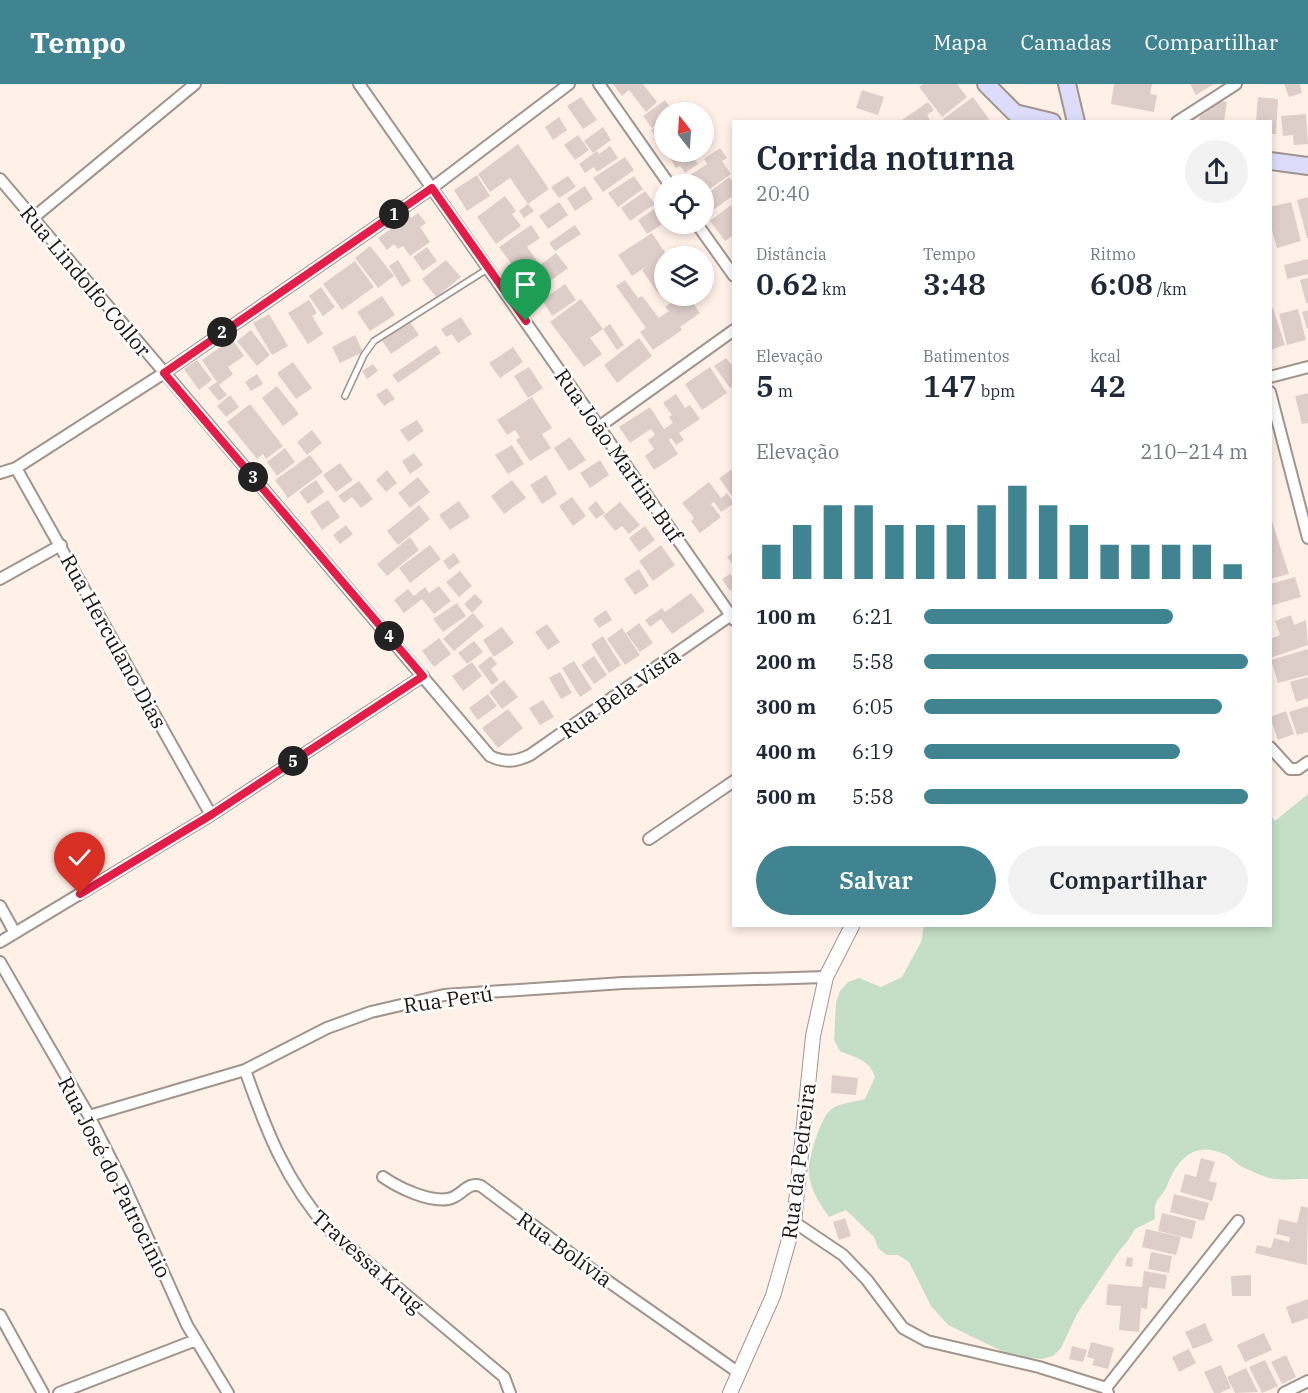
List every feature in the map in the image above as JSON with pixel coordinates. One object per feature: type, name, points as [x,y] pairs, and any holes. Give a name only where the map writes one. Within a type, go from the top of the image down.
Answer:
[{"type":"main road","points":[[987,84],[1010,117],[1035,120]]},
{"type":"main road","points":[[1067,84],[1076,120]]},
{"type":"main road","points":[[1272,161],[1308,166]]},
{"type":"street","points":[[33,218],[195,84]]},
{"type":"street","name":"Rua João Martim Buf","points":[[359,84],[732,616]]},
{"type":"street","points":[[0,473],[16,468],[164,373],[432,188],[569,84]]},
{"type":"street","points":[[599,84],[662,174]]},
{"type":"street","points":[[1180,120],[1236,84]]},
{"type":"street","name":"Rua Lindolfo Collor","points":[[0,179],[490,756],[502,762]]},
{"type":"street","points":[[704,234],[732,273]]},
{"type":"street","points":[[600,426],[732,331]]},
{"type":"street","points":[[1272,377],[1308,368]]},
{"type":"street","points":[[1272,400],[1308,538]]},
{"type":"street","name":"Rua Herculano Dias","points":[[16,468],[61,544],[211,815]]},
{"type":"street","points":[[0,579],[61,544]]},
{"type":"street","name":"Rua Bela Vista","points":[[502,762],[516,761],[530,755],[732,616]]},
{"type":"street","points":[[0,942],[211,815],[423,676]]},
{"type":"street","points":[[1272,749],[1290,769],[1298,769],[1308,762]]},
{"type":"street","points":[[649,839],[732,782]]},
{"type":"street","points":[[0,906],[15,933]]},
{"type":"street","name":"Rua da Pedreira","points":[[730,1393],[773,1296],[794,1222],[813,1036],[826,977],[851,927]]},
{"type":"street","name":"Rua José do Patrocínio","points":[[0,962],[89,1116],[124,1185],[196,1340],[228,1393]]},
{"type":"street","name":"Rua Perú","points":[[89,1116],[245,1070],[327,1028],[371,1012],[444,995],[623,983],[826,977]]},
{"type":"street","name":"Travessa Krug","points":[[245,1070],[264,1126],[279,1157],[309,1207],[329,1230],[504,1377],[510,1393]]},
{"type":"street","name":"Rua Bolívia","points":[[383,1177],[409,1192],[440,1199],[456,1196],[469,1185],[481,1186],[602,1277],[739,1373]]},
{"type":"street","points":[[794,1222],[843,1255],[867,1280],[903,1328],[927,1341],[1039,1367],[1107,1391],[1238,1221]]},
{"type":"street","points":[[0,1315],[43,1393]]},
{"type":"street","points":[[59,1393],[196,1340]]},
{"type":"street","points":[[1284,1393],[1308,1381]]},
{"type":"lane","points":[[345,396],[364,355],[374,341],[489,268]]},
{"type":"green space","points":[[1308,794],[1308,1179],[1284,1180],[1267,1177],[1215,1151],[1205,1150],[1189,1154],[1176,1167],[1158,1200],[1155,1207],[1155,1219],[1135,1229],[1077,1314],[1061,1348],[1053,1356],[1042,1359],[1014,1357],[948,1325],[931,1306],[909,1262],[898,1255],[887,1255],[878,1248],[874,1237],[846,1210],[829,1217],[812,1186],[809,1175],[810,1160],[818,1131],[826,1115],[838,1106],[865,1099],[875,1077],[866,1063],[840,1051],[834,1040],[836,1002],[840,991],[848,982],[859,978],[881,987],[902,977],[921,942],[924,927],[1272,927],[1272,817],[1275,821]]},
{"type":"building","points":[[613,84],[643,84],[657,102],[654,102],[646,112],[629,90],[622,96]]},
{"type":"building","points":[[923,84],[957,84],[967,97],[942,117],[919,87]]},
{"type":"building","points":[[1114,84],[1152,84],[1150,94],[1157,95],[1154,112],[1111,104]]},
{"type":"building","points":[[1190,84],[1214,84],[1196,95]]},
{"type":"building","points":[[1284,84],[1300,84],[1302,93],[1289,97]]},
{"type":"building","points":[[862,90],[884,97],[878,115],[856,108]]},
{"type":"building","points":[[581,97],[597,120],[583,129],[567,106]]},
{"type":"building","points":[[973,97],[989,119],[944,120]]},
{"type":"building","points":[[1258,97],[1278,99],[1276,134],[1272,134],[1272,120],[1256,120]]},
{"type":"building","points":[[1222,101],[1227,102],[1224,120],[1199,120],[1200,116]]},
{"type":"building","points":[[928,102],[934,110],[927,115],[930,120],[902,120]]},
{"type":"building","points":[[654,108],[654,126],[652,128],[643,116]]},
{"type":"building","points":[[1306,114],[1308,144],[1294,145],[1293,135],[1283,136],[1281,116]]},
{"type":"building","points":[[559,117],[567,130],[553,140],[545,127]]},
{"type":"building","points":[[603,127],[611,140],[593,153],[584,141]]},
{"type":"building","points":[[578,135],[589,150],[575,160],[564,145]]},
{"type":"building","points":[[518,144],[549,189],[528,204],[510,178],[490,192],[478,174]]},
{"type":"building","points":[[610,146],[618,158],[597,172],[594,167],[585,173],[579,164],[597,151],[599,154]]},
{"type":"building","points":[[720,148],[727,158],[722,161],[731,174],[714,186],[714,174],[692,174],[707,164],[706,162],[714,162],[714,152]]},
{"type":"building","points":[[625,157],[634,170],[603,192],[593,178]]},
{"type":"building","points":[[672,162],[696,162],[698,164],[685,173],[680,166],[676,168]]},
{"type":"building","points":[[477,175],[490,196],[467,211],[454,190]]},
{"type":"building","points":[[568,176],[576,187],[559,198],[551,187]]},
{"type":"building","points":[[634,176],[643,189],[618,207],[608,193]]},
{"type":"building","points":[[729,177],[732,181],[732,196],[714,209],[714,188]]},
{"type":"building","points":[[585,186],[593,199],[575,211],[567,198]]},
{"type":"building","points":[[645,191],[654,203],[630,221],[621,208]]},
{"type":"building","points":[[505,196],[516,211],[512,214],[521,226],[496,244],[477,217]]},
{"type":"building","points":[[1308,197],[1308,238],[1307,238],[1297,200]]},
{"type":"building","points":[[559,202],[568,215],[548,229],[539,216]]},
{"type":"building","points":[[1291,202],[1301,241],[1277,248],[1272,230],[1272,207]]},
{"type":"building","points":[[528,204],[534,211],[524,218],[519,211]]},
{"type":"building","points":[[731,205],[732,236],[725,241],[714,226],[714,218]]},
{"type":"building","points":[[654,209],[654,229],[647,234],[638,220]]},
{"type":"building","points":[[418,213],[426,223],[420,227],[430,242],[410,256],[403,246],[398,249],[394,244],[387,250],[378,238],[409,216],[411,218]]},
{"type":"building","points":[[531,225],[540,238],[527,247],[538,262],[520,275],[499,247]]},
{"type":"building","points":[[575,225],[581,234],[555,251],[549,243]]},
{"type":"building","points":[[652,233],[661,246],[654,246],[654,288],[642,270],[648,265],[632,276],[618,255]]},
{"type":"building","points":[[370,246],[394,276],[378,288],[355,258]]},
{"type":"building","points":[[427,247],[437,261],[423,271],[413,257]]},
{"type":"building","points":[[556,253],[568,268],[534,293],[523,278]]},
{"type":"building","points":[[1308,259],[1308,274],[1287,279],[1284,265]]},
{"type":"building","points":[[398,260],[411,281],[402,287],[389,266]]},
{"type":"building","points":[[446,260],[461,277],[436,297],[422,279]]},
{"type":"building","points":[[355,261],[374,287],[342,310],[323,284]]},
{"type":"building","points":[[1308,278],[1308,303],[1306,303],[1300,280]]},
{"type":"building","points":[[625,280],[638,298],[642,296],[659,318],[669,311],[666,306],[695,306],[700,313],[680,327],[682,330],[653,350],[640,332],[646,328],[616,286]]},
{"type":"building","points":[[565,284],[576,300],[552,316],[542,300]]},
{"type":"building","points":[[321,287],[335,307],[323,316],[309,296]]},
{"type":"building","points":[[382,296],[395,315],[370,331],[357,312]]},
{"type":"building","points":[[581,299],[603,329],[590,338],[602,354],[584,367],[550,322]]},
{"type":"building","points":[[309,300],[317,313],[312,316],[323,334],[308,344],[288,313]]},
{"type":"building","points":[[1272,308],[1285,345],[1272,349]]},
{"type":"building","points":[[1298,309],[1306,340],[1287,345],[1279,314]]},
{"type":"building","points":[[1308,310],[1308,329],[1307,329],[1302,312]]},
{"type":"building","points":[[269,314],[288,346],[272,355],[253,323]]},
{"type":"building","points":[[461,317],[472,334],[458,343],[452,334],[446,337],[441,329]]},
{"type":"building","points":[[410,322],[419,335],[391,354],[382,341]]},
{"type":"building","points":[[610,324],[624,345],[617,350],[603,329]]},
{"type":"building","points":[[251,330],[270,355],[257,366],[237,341]]},
{"type":"building","points":[[355,335],[363,352],[340,363],[332,347]]},
{"type":"building","points":[[639,338],[652,356],[617,383],[604,365]]},
{"type":"building","points":[[232,339],[244,356],[228,367],[233,374],[219,385],[227,395],[219,401],[208,388],[217,382],[202,360]]},
{"type":"building","points":[[436,345],[441,353],[398,383],[392,375]]},
{"type":"building","points":[[513,347],[523,362],[500,378],[489,363]]},
{"type":"building","points":[[726,358],[732,366],[732,386],[730,388],[714,366]]},
{"type":"building","points":[[197,360],[212,380],[199,390],[184,369]]},
{"type":"building","points":[[293,362],[312,388],[296,399],[277,373]]},
{"type":"building","points":[[373,364],[378,371],[367,379],[362,371]]},
{"type":"building","points":[[529,367],[543,388],[528,398],[514,376]]},
{"type":"building","points":[[710,367],[727,393],[702,410],[685,384]]},
{"type":"building","points":[[257,374],[263,384],[251,391],[245,382]]},
{"type":"building","points":[[277,386],[299,414],[283,426],[262,398]]},
{"type":"building","points":[[387,388],[395,399],[384,406],[376,395]]},
{"type":"building","points":[[1308,393],[1308,423],[1302,424],[1295,396]]},
{"type":"building","points":[[676,394],[685,408],[690,405],[700,419],[679,433],[684,440],[676,445],[671,438],[669,440],[678,454],[654,470],[645,456],[654,449],[648,440],[655,435],[651,429],[630,443],[619,427],[650,407],[664,429],[673,423],[669,417],[672,415],[663,403]]},
{"type":"building","points":[[230,395],[239,407],[226,417],[217,406]]},
{"type":"building","points":[[532,397],[552,428],[542,434],[551,448],[530,461],[516,440],[520,437],[515,430],[507,435],[497,420]]},
{"type":"building","points":[[250,404],[283,446],[266,459],[263,454],[257,459],[227,422]]},
{"type":"building","points":[[417,420],[424,431],[408,442],[400,430]]},
{"type":"building","points":[[312,430],[322,443],[307,455],[297,442]]},
{"type":"building","points":[[570,437],[586,460],[569,471],[554,448]]},
{"type":"building","points":[[512,445],[524,464],[508,474],[495,455]]},
{"type":"building","points":[[285,448],[295,462],[277,476],[267,462]]},
{"type":"building","points":[[414,453],[423,465],[410,474],[402,461]]},
{"type":"building","points":[[310,455],[323,472],[288,498],[275,480]]},
{"type":"building","points":[[600,460],[609,475],[590,488],[580,473]]},
{"type":"building","points":[[340,463],[353,480],[336,492],[323,475]]},
{"type":"building","points":[[732,469],[732,496],[719,478]]},
{"type":"building","points":[[387,470],[397,483],[386,492],[376,480]]},
{"type":"building","points":[[546,475],[557,494],[542,504],[530,485]]},
{"type":"building","points":[[418,477],[430,492],[410,508],[398,493]]},
{"type":"building","points":[[316,480],[324,492],[308,504],[299,492]]},
{"type":"building","points":[[512,480],[526,498],[504,514],[491,496]]},
{"type":"building","points":[[359,481],[373,499],[361,508],[352,497],[344,503],[338,496]]},
{"type":"building","points":[[709,482],[721,498],[727,493],[732,500],[732,504],[721,512],[714,502],[711,504],[721,517],[700,533],[691,521],[694,518],[682,503]]},
{"type":"building","points":[[572,497],[586,516],[573,526],[559,506]]},
{"type":"building","points":[[328,500],[340,517],[322,530],[310,512]]},
{"type":"building","points":[[459,501],[470,517],[450,530],[439,515]]},
{"type":"building","points":[[596,501],[605,513],[596,519],[588,508]]},
{"type":"building","points":[[620,502],[640,525],[629,534],[622,526],[615,531],[603,516]]},
{"type":"building","points":[[419,505],[430,519],[398,545],[387,531]]},
{"type":"building","points":[[1272,521],[1289,574],[1272,578]]},
{"type":"building","points":[[346,525],[353,534],[340,544],[333,535]]},
{"type":"building","points":[[645,526],[655,540],[639,552],[629,538]]},
{"type":"building","points":[[410,537],[419,550],[387,576],[377,564]]},
{"type":"building","points":[[430,545],[441,559],[410,583],[399,568]]},
{"type":"building","points":[[661,545],[675,565],[653,581],[639,561]]},
{"type":"building","points":[[454,553],[460,562],[449,570],[443,561]]},
{"type":"building","points":[[732,553],[732,563],[727,557]]},
{"type":"building","points":[[639,569],[649,586],[635,595],[624,579]]},
{"type":"building","points":[[460,571],[472,586],[459,597],[446,582]]},
{"type":"building","points":[[730,574],[732,576],[732,590],[730,591],[722,579]]},
{"type":"building","points":[[1295,577],[1301,597],[1272,605],[1272,583]]},
{"type":"building","points":[[439,586],[451,601],[434,614],[422,599],[404,613],[394,600],[408,589],[414,596],[425,587],[429,593]]},
{"type":"building","points":[[691,593],[705,611],[672,634],[661,619],[650,627],[645,620],[662,608],[665,612]]},
{"type":"building","points":[[475,594],[483,602],[472,613],[464,604]]},
{"type":"building","points":[[457,603],[466,616],[443,632],[433,619]]},
{"type":"building","points":[[606,610],[612,620],[599,628],[593,619]]},
{"type":"building","points":[[473,613],[484,626],[454,651],[443,639]]},
{"type":"building","points":[[1291,615],[1294,625],[1306,620],[1308,645],[1272,657],[1272,638],[1280,635],[1275,621]]},
{"type":"building","points":[[639,623],[653,643],[640,652],[626,633]]},
{"type":"building","points":[[547,624],[560,642],[548,650],[535,632]]},
{"type":"building","points":[[502,627],[514,643],[494,657],[483,640]]},
{"type":"building","points":[[622,628],[640,655],[625,665],[607,639]]},
{"type":"building","points":[[603,636],[621,665],[609,673],[591,644]]},
{"type":"building","points":[[439,638],[451,654],[434,667],[422,651]]},
{"type":"building","points":[[474,641],[483,652],[467,664],[458,653]]},
{"type":"building","points":[[1308,649],[1308,675],[1278,683],[1272,660]]},
{"type":"building","points":[[491,656],[497,664],[491,669],[499,680],[492,685],[478,666]]},
{"type":"building","points":[[594,656],[607,675],[594,684],[581,665]]},
{"type":"building","points":[[574,661],[592,689],[580,697],[562,668]]},
{"type":"building","points":[[472,662],[482,676],[463,691],[452,676]]},
{"type":"building","points":[[560,672],[572,693],[561,699],[549,678]]},
{"type":"building","points":[[1308,677],[1308,698],[1296,702],[1290,682]]},
{"type":"building","points":[[504,680],[518,697],[502,709],[489,692]]},
{"type":"building","points":[[488,694],[497,706],[478,720],[469,708]]},
{"type":"building","points":[[543,700],[554,717],[540,725],[529,708]]},
{"type":"building","points":[[1308,706],[1308,732],[1297,735],[1289,712]]},
{"type":"building","points":[[508,709],[523,728],[498,748],[482,728]]},
{"type":"building","points":[[1286,711],[1294,734],[1278,740],[1272,716]]},
{"type":"building","points":[[832,1075],[858,1078],[856,1095],[831,1093]]},
{"type":"building","points":[[1201,1158],[1215,1162],[1209,1181],[1217,1183],[1212,1201],[1180,1192],[1185,1174],[1196,1177]]},
{"type":"building","points":[[1174,1194],[1209,1203],[1204,1221],[1170,1212]]},
{"type":"building","points":[[1301,1206],[1308,1208],[1307,1265],[1255,1253],[1257,1245],[1271,1248],[1274,1238],[1289,1242],[1290,1237],[1276,1234],[1279,1219],[1297,1223]]},
{"type":"building","points":[[1162,1213],[1196,1221],[1192,1239],[1158,1231]]},
{"type":"building","points":[[845,1218],[851,1236],[839,1240],[833,1222]]},
{"type":"building","points":[[1146,1229],[1181,1237],[1176,1255],[1142,1247]]},
{"type":"building","points":[[1151,1252],[1172,1256],[1169,1273],[1148,1269]]},
{"type":"building","points":[[1127,1257],[1133,1258],[1132,1267],[1125,1266]]},
{"type":"building","points":[[1144,1271],[1167,1275],[1165,1289],[1149,1287],[1147,1309],[1141,1308],[1139,1332],[1119,1330],[1121,1306],[1106,1305],[1108,1284],[1142,1287]]},
{"type":"building","points":[[1251,1275],[1251,1296],[1232,1296],[1231,1276]]},
{"type":"building","points":[[1308,1299],[1308,1318],[1292,1324],[1286,1307]]},
{"type":"building","points":[[1205,1323],[1213,1341],[1193,1349],[1185,1332]]},
{"type":"building","points":[[1264,1333],[1272,1350],[1245,1362],[1237,1345]]},
{"type":"building","points":[[1091,1342],[1114,1348],[1108,1369],[1092,1365],[1094,1359],[1087,1357]]},
{"type":"building","points":[[1072,1346],[1087,1350],[1083,1362],[1069,1359]]},
{"type":"building","points":[[1189,1349],[1196,1363],[1179,1372],[1172,1357]]},
{"type":"building","points":[[1286,1355],[1296,1377],[1282,1384],[1271,1362]]},
{"type":"building","points":[[1265,1360],[1278,1386],[1262,1393],[1249,1367]]},
{"type":"building","points":[[1221,1365],[1231,1388],[1214,1393],[1204,1372]]},
{"type":"building","points":[[1246,1368],[1258,1392],[1235,1393],[1227,1377]]},
{"type":"route","points":[[80,894],[211,815],[423,676],[164,373],[432,188],[526,321]]}]
